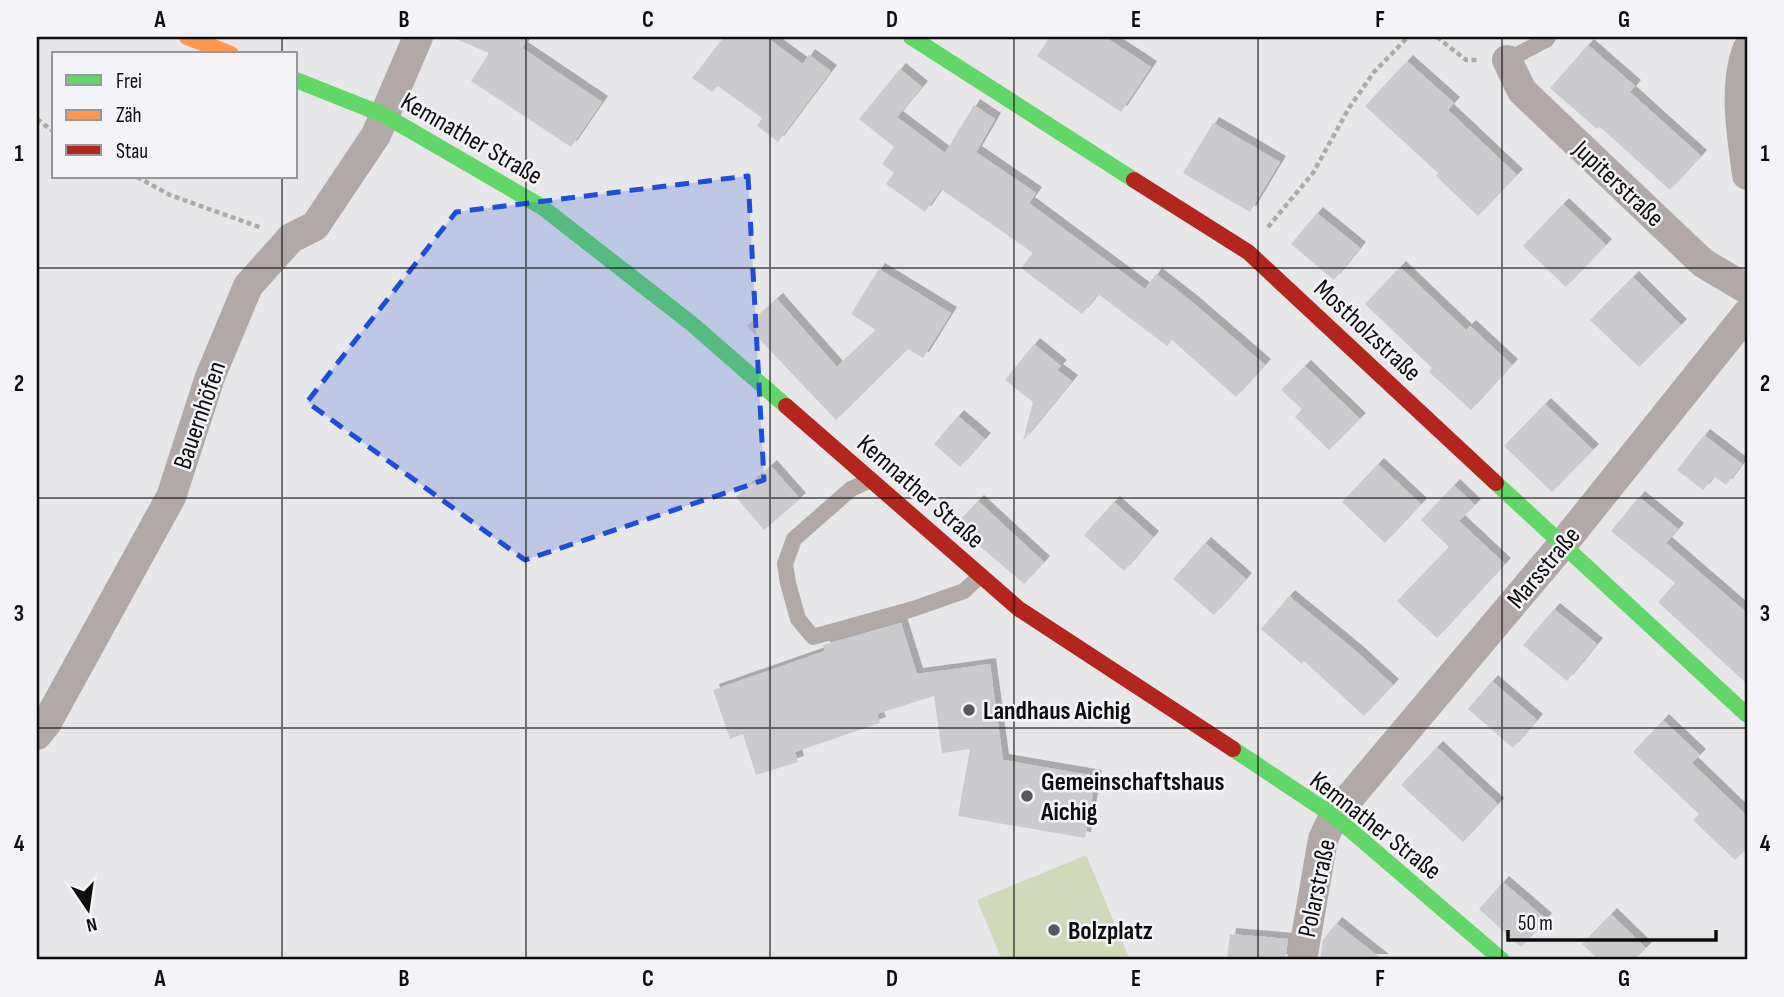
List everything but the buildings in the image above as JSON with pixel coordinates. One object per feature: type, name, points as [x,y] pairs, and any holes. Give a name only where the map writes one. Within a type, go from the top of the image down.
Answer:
[{"type":"main road","points":[[187,37],[225,52]]},
{"type":"main road","name":"Mostholzstraße","points":[[911,37],[1248,252],[1747,715]]},
{"type":"main road","name":"Kemnather Straße","points":[[298,81],[384,115],[542,206],[692,324],[1018,609],[1334,816],[1497,959]]},
{"type":"street","name":"Bauernhöfen","points":[[37,735],[46,724],[171,497],[210,377],[248,286],[291,238],[315,226],[376,135],[418,37]]},
{"type":"street","points":[[1747,50],[1741,68],[1739,104],[1747,175]]},
{"type":"street","name":"Jupiterstraße","points":[[1507,60],[1522,91],[1703,263],[1747,289]]},
{"type":"street","name":"Marsstraße","points":[[1334,816],[1562,545],[1747,314]]},
{"type":"street","name":"Polarstraße","points":[[1301,960],[1323,839],[1334,816]]},
{"type":"lane","points":[[1507,60],[1548,37]]},
{"type":"lane","points":[[871,480],[851,489],[794,539],[785,564],[788,583],[798,619],[813,637],[913,609],[964,591],[980,576]]},
{"type":"path","points":[[1248,252],[1313,173],[1349,108],[1374,72],[1408,37]]},
{"type":"path","points":[[1437,37],[1466,61],[1507,60]]},
{"type":"path","points":[[37,119],[52,130]]},
{"type":"path","points":[[139,178],[170,195],[291,238]]},
{"type":"highlighted area","points":[[748,176],[764,480],[525,560],[307,402],[456,212]]},
{"type":"green space","name":"Bolzplatz","points":[[1086,855],[1130,960],[1002,960],[977,900]]},
{"type":"traffic: fast","points":[[911,37],[1134,180]]},
{"type":"traffic: fast","points":[[298,81],[384,115],[542,207],[692,324],[786,406]]},
{"type":"traffic: fast","points":[[1496,483],[1747,715]]},
{"type":"traffic: fast","points":[[1233,749],[1334,816],[1502,960]]},
{"type":"traffic: slow","points":[[187,37],[226,52]]},
{"type":"traffic: jam","points":[[1134,180],[1248,252],[1496,483]]},
{"type":"traffic: jam","points":[[786,406],[1019,609],[1233,749]]},
{"type":"place","name":"Landhaus Aichig","points":[[969,710]]},
{"type":"place","name":"Gemeinschaftshaus Aichig","points":[[1027,796]]},
{"type":"place","name":"Bolzplatz","points":[[1054,930]]}]
